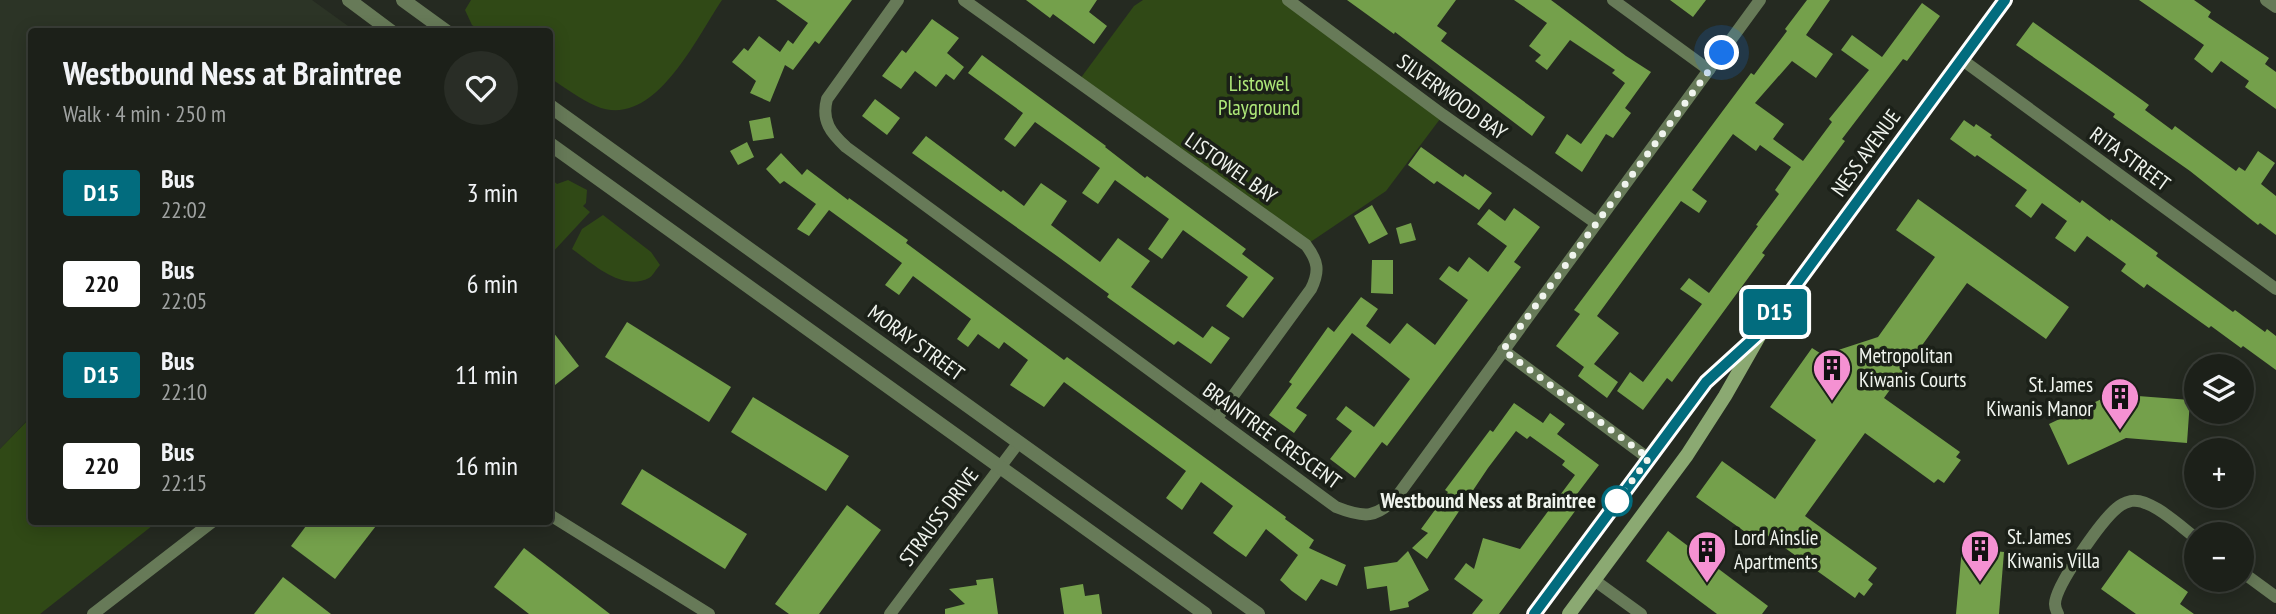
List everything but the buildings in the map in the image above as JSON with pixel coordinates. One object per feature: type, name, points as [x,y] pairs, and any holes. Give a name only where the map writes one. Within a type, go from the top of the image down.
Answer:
[{"type":"main road","name":"NESS AVENUE","points":[[1569,614],[1687,454],[1725,396],[1762,331],[2005,0]]},
{"type":"main road","name":"NESS AVENUE","points":[[1534,614],[1706,382],[1762,331]]},
{"type":"street","points":[[349,0],[387,28]]},
{"type":"street","points":[[403,0],[442,28]]},
{"type":"street","name":"BRAINTREE CRESCENT","points":[[898,0],[827,99],[824,118],[834,136],[1336,507],[1356,514],[1383,510],[1398,495],[1760,0]]},
{"type":"street","name":"LISTOWEL BAY","points":[[964,0],[1306,245],[1313,255],[1318,264],[1318,275],[1311,289],[1217,418]]},
{"type":"street","name":"SILVERWOOD BAY","points":[[1288,0],[1443,115],[1596,223]]},
{"type":"street","points":[[1613,0],[1709,70]]},
{"type":"street","points":[[2266,0],[2276,7]]},
{"type":"street","name":"RITA STREET","points":[[1961,59],[2276,289]]},
{"type":"street","name":"MORAY STREET","points":[[553,108],[1258,614]]},
{"type":"street","points":[[553,146],[1205,614]]},
{"type":"street","points":[[1503,350],[1649,458]]},
{"type":"street","name":"STRAUSS DRIVE","points":[[890,614],[1019,442]]},
{"type":"street","points":[[2058,614],[2054,605],[2058,589],[2118,506],[2132,500],[2142,501],[2152,505],[2184,529]]},
{"type":"street","points":[[553,517],[709,614]]},
{"type":"street","points":[[93,614],[208,525]]},
{"type":"street","points":[[1594,580],[1641,614]]},
{"type":"street","points":[[2254,581],[2276,597]]},
{"type":"shaded area","points":[[0,0],[312,0],[351,28],[28,28],[28,419],[0,449]]},
{"type":"green space","points":[[471,0],[722,0],[671,77],[636,105],[617,110],[596,106],[553,80],[553,28],[476,28],[472,25],[465,10]]},
{"type":"green space","name":"Listowel Playground","points":[[1143,0],[1288,0],[1443,115],[1386,191],[1306,245],[1077,83],[1134,6]]},
{"type":"green space","points":[[568,180],[587,190],[586,203],[583,206],[590,212],[553,252],[553,181],[557,184]]},
{"type":"green space","points":[[603,215],[651,252],[660,265],[650,277],[639,281],[618,279],[572,249],[582,229]]},
{"type":"green space","points":[[28,420],[28,525],[153,525],[40,614],[0,614],[0,449]]},
{"type":"bus line","name":"D15","points":[[1534,614],[1706,382],[1762,331],[2005,0]]},
{"type":"place","name":"Metropolitan Kiwanis Courts","points":[[1832,402]]},
{"type":"place","name":"St. James Kiwanis Manor","points":[[2120,431]]},
{"type":"place","name":"Westbound Ness at Braintree","points":[[1617,501]]},
{"type":"place","name":"St. James Kiwanis Villa","points":[[1980,583]]},
{"type":"place","name":"Lord Ainslie Apartments","points":[[1707,584]]},
{"type":"route","points":[[1617,501],[1649,458],[1503,350],[1722,53]]}]
